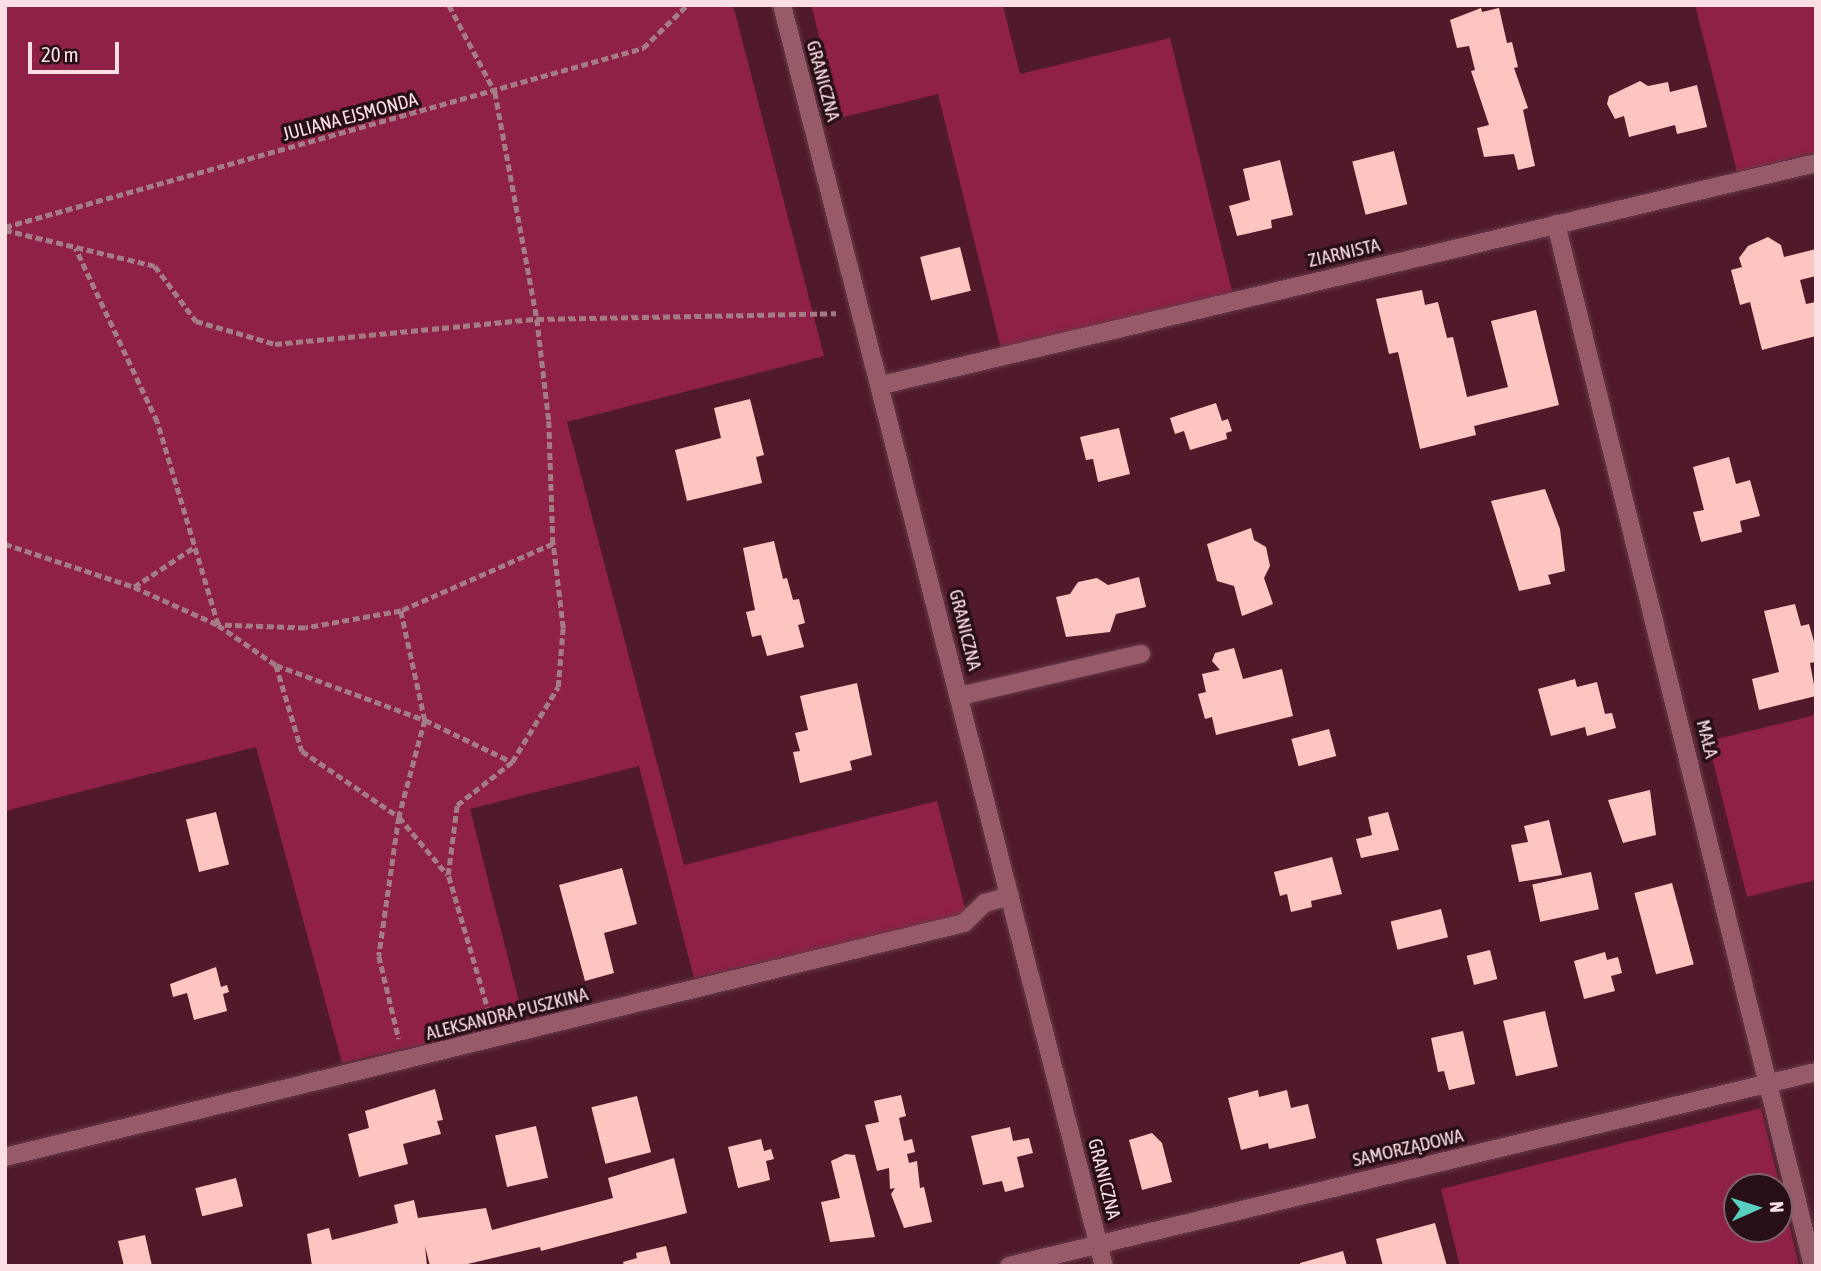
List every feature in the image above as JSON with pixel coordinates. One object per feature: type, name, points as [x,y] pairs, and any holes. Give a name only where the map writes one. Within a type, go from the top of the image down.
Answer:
[{"type":"street","name":"GRANICZNA","points":[[782,5],[882,385],[1104,1266]]},
{"type":"street","name":"ZIARNISTA","points":[[882,385],[1816,163]]},
{"type":"street","name":"MAŁA","points":[[1556,224],[1813,1266]]},
{"type":"street","points":[[960,696],[1141,654]]},
{"type":"street","name":"ALEKSANDRA PUSZKINA","points":[[5,1157],[964,923],[985,903],[1010,896]]},
{"type":"street","name":"SAMORZĄDOWA","points":[[1009,1266],[1816,1072]]},
{"type":"path","points":[[449,5],[495,92],[537,319],[549,421],[553,544],[563,628],[558,687],[512,762],[457,805],[448,875],[496,1039]]},
{"type":"path","name":"JULIANA EJSMONDA","points":[[5,229],[643,48],[687,5]]},
{"type":"path","points":[[5,229],[155,266],[196,320],[275,344],[537,319],[837,313]]},
{"type":"path","points":[[75,248],[157,422],[218,625]]},
{"type":"path","points":[[5,544],[134,587],[218,625],[276,665],[425,720],[512,762]]},
{"type":"path","points":[[218,625],[305,628],[401,611],[553,544]]},
{"type":"path","points":[[134,587],[196,546]]},
{"type":"path","points":[[401,611],[425,720],[399,817],[379,957],[404,1060]]},
{"type":"path","points":[[276,665],[302,751],[399,817],[448,875]]},
{"type":"shaded area","points":[[5,5],[733,5],[824,356],[567,422],[684,865],[937,801],[967,915],[694,978],[639,766],[470,809],[524,1021],[342,1063],[256,747],[5,811]]},
{"type":"shaded area","points":[[811,5],[1003,5],[1020,74],[1170,38],[1233,295],[1002,353],[938,94],[840,118]]},
{"type":"shaded area","points":[[1695,5],[1816,5],[1816,152],[1737,172]]},
{"type":"shaded area","points":[[1816,715],[1816,880],[1747,897],[1708,741]]},
{"type":"shaded area","points":[[1761,1108],[1777,1173],[1723,1173],[1723,1243],[1793,1241],[1799,1266],[1460,1266],[1441,1189]]},
{"type":"building","points":[[1481,8],[1482,12],[1499,8],[1507,43],[1512,42],[1518,67],[1514,68],[1528,108],[1523,110],[1535,166],[1518,170],[1514,154],[1484,157],[1477,128],[1489,125],[1471,71],[1475,70],[1469,46],[1457,48],[1450,20]]},
{"type":"building","points":[[1640,81],[1648,86],[1668,82],[1670,92],[1697,85],[1707,127],[1677,134],[1675,125],[1629,137],[1624,116],[1615,119],[1607,104],[1609,96]]},
{"type":"building","points":[[1394,151],[1407,204],[1366,215],[1352,161]]},
{"type":"building","points":[[1280,160],[1293,215],[1271,220],[1272,228],[1237,236],[1229,206],[1250,200],[1243,169]]},
{"type":"building","points":[[1768,237],[1781,245],[1784,257],[1816,249],[1816,276],[1800,280],[1806,304],[1816,302],[1816,336],[1762,350],[1750,302],[1740,305],[1731,270],[1742,267],[1739,258],[1748,246]]},
{"type":"building","points":[[960,247],[971,291],[931,301],[920,257]]},
{"type":"building","points":[[1422,290],[1425,305],[1438,302],[1447,338],[1453,337],[1467,397],[1508,387],[1491,321],[1536,310],[1559,405],[1474,426],[1476,435],[1420,449],[1398,352],[1389,354],[1376,299]]},
{"type":"building","points":[[750,399],[764,455],[756,457],[762,483],[687,501],[675,450],[721,438],[714,408]]},
{"type":"building","points":[[1216,403],[1222,421],[1228,419],[1232,431],[1226,433],[1227,439],[1190,450],[1184,431],[1175,434],[1170,418]]},
{"type":"building","points":[[1119,428],[1130,474],[1098,482],[1093,459],[1086,460],[1080,437]]},
{"type":"building","points":[[1729,457],[1736,484],[1750,480],[1760,516],[1740,521],[1742,532],[1701,542],[1693,512],[1704,510],[1693,467]]},
{"type":"building","points":[[1545,489],[1560,529],[1565,571],[1548,575],[1551,584],[1519,591],[1491,501]]},
{"type":"building","points":[[1251,528],[1254,540],[1266,547],[1270,566],[1264,578],[1273,604],[1242,616],[1234,586],[1217,581],[1207,544]]},
{"type":"building","points":[[774,541],[783,579],[787,578],[793,600],[799,599],[805,623],[798,625],[804,647],[767,656],[761,635],[752,637],[746,612],[755,610],[743,548]]},
{"type":"building","points":[[1139,577],[1146,607],[1116,614],[1110,632],[1066,637],[1056,597],[1070,594],[1078,582],[1097,578],[1108,585]]},
{"type":"building","points":[[1795,604],[1801,626],[1809,624],[1816,649],[1815,662],[1810,663],[1816,696],[1759,710],[1752,679],[1779,672],[1764,611]]},
{"type":"building","points":[[1234,648],[1243,679],[1282,669],[1293,716],[1216,735],[1212,717],[1205,719],[1198,694],[1206,692],[1202,674],[1220,670],[1212,661],[1215,653]]},
{"type":"building","points":[[1575,679],[1577,687],[1597,682],[1605,714],[1612,713],[1616,728],[1587,736],[1585,727],[1551,736],[1538,689]]},
{"type":"building","points":[[857,683],[872,755],[850,761],[852,770],[800,783],[793,752],[800,751],[795,733],[808,730],[800,696]]},
{"type":"building","points":[[1329,729],[1336,756],[1299,766],[1291,739]]},
{"type":"building","points":[[1650,790],[1656,835],[1623,843],[1608,800]]},
{"type":"building","points":[[216,812],[229,864],[199,872],[186,819]]},
{"type":"building","points":[[1388,812],[1399,850],[1361,858],[1356,839],[1372,835],[1368,817]]},
{"type":"building","points":[[1549,820],[1562,875],[1519,882],[1511,845],[1528,842],[1524,826]]},
{"type":"building","points":[[1332,857],[1342,894],[1311,901],[1312,907],[1291,912],[1287,894],[1280,896],[1274,872]]},
{"type":"building","points":[[622,868],[637,924],[604,933],[614,973],[585,981],[559,885]]},
{"type":"building","points":[[1591,872],[1599,909],[1540,922],[1532,884]]},
{"type":"building","points":[[1672,883],[1694,964],[1656,974],[1634,893]]},
{"type":"building","points":[[1441,909],[1448,937],[1398,950],[1391,922]]},
{"type":"building","points":[[1490,950],[1497,979],[1474,985],[1467,956]]},
{"type":"building","points":[[1605,952],[1607,960],[1618,957],[1622,973],[1611,976],[1615,991],[1584,999],[1574,961]]},
{"type":"building","points":[[216,967],[221,987],[227,985],[229,992],[223,994],[227,1011],[194,1020],[187,993],[173,997],[170,984]]},
{"type":"building","points":[[1545,1011],[1558,1067],[1516,1076],[1503,1021]]},
{"type":"building","points":[[1463,1031],[1475,1084],[1449,1090],[1444,1071],[1438,1072],[1431,1038]]},
{"type":"building","points":[[435,1089],[443,1120],[437,1121],[441,1134],[403,1144],[408,1164],[359,1177],[348,1134],[369,1128],[365,1111]]},
{"type":"building","points":[[1258,1090],[1259,1097],[1287,1090],[1291,1108],[1308,1104],[1316,1138],[1269,1149],[1268,1143],[1241,1150],[1228,1098]]},
{"type":"building","points":[[901,1095],[906,1116],[899,1118],[904,1141],[912,1139],[915,1152],[907,1154],[909,1163],[917,1161],[920,1188],[924,1187],[932,1222],[904,1228],[891,1194],[895,1188],[890,1189],[889,1168],[877,1171],[865,1125],[879,1122],[874,1101]]},
{"type":"building","points":[[637,1096],[651,1152],[605,1164],[591,1107]]},
{"type":"building","points":[[536,1126],[548,1178],[507,1187],[495,1135]]},
{"type":"building","points":[[1010,1127],[1013,1141],[1029,1138],[1033,1153],[1017,1157],[1024,1187],[1005,1192],[1002,1181],[983,1185],[971,1136]]},
{"type":"building","points":[[1152,1133],[1162,1143],[1172,1182],[1142,1190],[1129,1140]]},
{"type":"building","points":[[761,1139],[764,1151],[771,1149],[774,1159],[766,1161],[770,1180],[738,1188],[728,1147]]},
{"type":"building","points":[[846,1154],[855,1155],[875,1237],[830,1242],[821,1202],[840,1198],[831,1161]]},
{"type":"building","points":[[674,1158],[687,1213],[541,1251],[540,1247],[459,1266],[430,1266],[425,1246],[427,1266],[312,1266],[307,1234],[329,1228],[332,1240],[398,1223],[394,1205],[414,1200],[418,1218],[486,1208],[492,1230],[613,1198],[608,1178]]},
{"type":"building","points":[[236,1178],[243,1206],[202,1216],[195,1188]]},
{"type":"building","points":[[1435,1223],[1447,1266],[1383,1266],[1376,1239]]},
{"type":"building","points":[[145,1235],[152,1266],[124,1266],[118,1241]]},
{"type":"building","points":[[666,1246],[671,1266],[624,1266],[623,1262],[637,1258],[636,1253]]},
{"type":"building","points":[[1343,1251],[1347,1266],[1301,1266],[1300,1263]]}]
